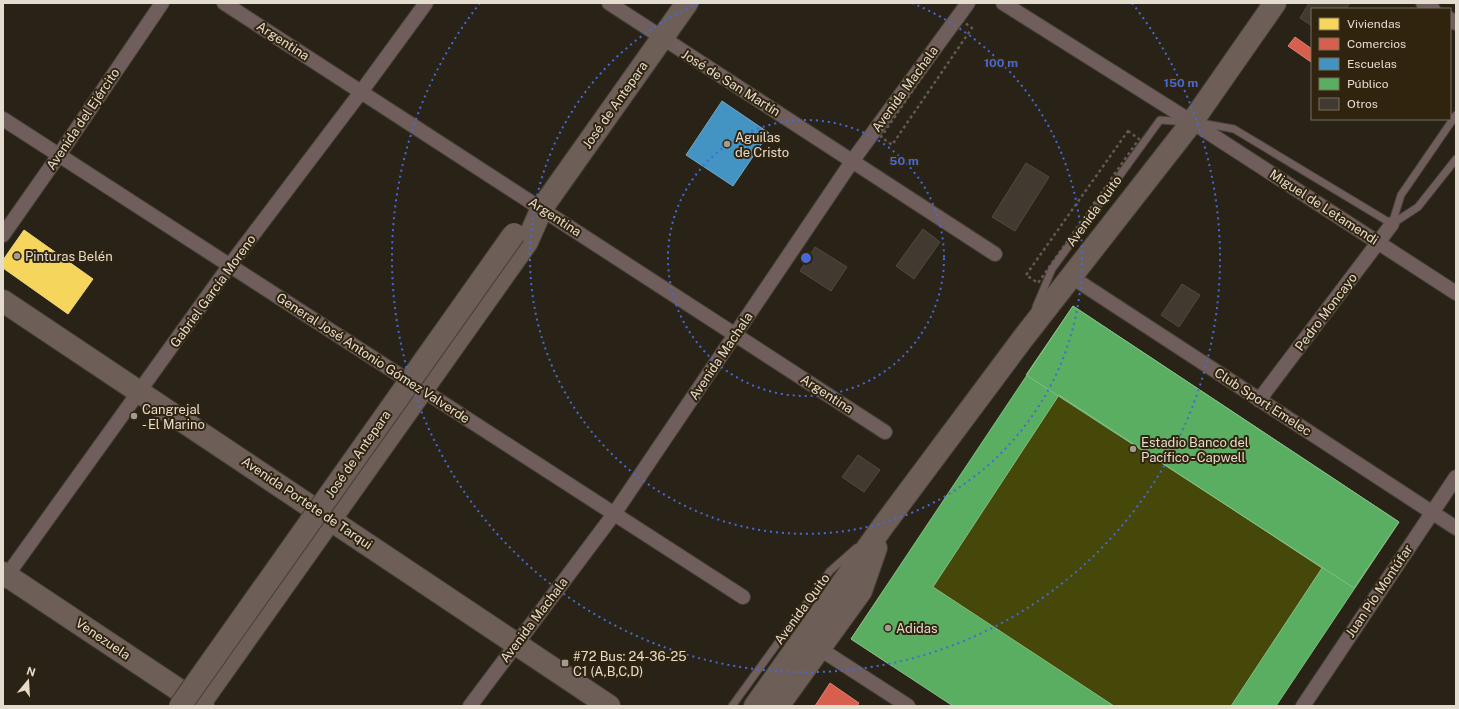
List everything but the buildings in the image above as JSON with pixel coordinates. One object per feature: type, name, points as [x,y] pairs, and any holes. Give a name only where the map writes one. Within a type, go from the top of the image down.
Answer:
[{"type":"main road","name":"José de Antepara","points":[[195,705],[331,519],[527,242],[542,208],[688,3]]},
{"type":"main road","name":"Avenida Quito","points":[[755,706],[884,525],[1024,337],[1070,276],[1192,122],[1274,3]]},
{"type":"main road","name":"José de Antepara","points":[[195,705],[514,234],[542,208]]},
{"type":"main road","name":"Avenida Portete de Tarqui","points":[[3,301],[609,706]]},
{"type":"main road","name":"Avenida Quito","points":[[778,706],[861,591],[884,525]]},
{"type":"main road","name":"Venezuela","points":[[4,576],[195,705]]},
{"type":"street","name":"Avenida del Ejército","points":[[3,235],[60,155],[162,3]]},
{"type":"street","name":"Argentina","points":[[224,3],[885,432]]},
{"type":"street","name":"Gabriel García Moreno","points":[[4,576],[230,266],[426,3]]},
{"type":"street","name":"José de San Martín","points":[[609,3],[853,160],[995,254]]},
{"type":"street","name":"Avenida Machala","points":[[470,706],[614,514],[853,160],[968,3]]},
{"type":"street","name":"Miguel de Letamendi","points":[[1002,3],[1192,122],[1456,293]]},
{"type":"street","name":"General José Antonio Gómez Valverde","points":[[3,119],[743,597]]},
{"type":"street","name":"Pedro Moncayo","points":[[1259,400],[1392,224]]},
{"type":"street","name":"Club Sport Emelec","points":[[1070,276],[1456,528]]},
{"type":"street","name":"Juan Pío Montúfar","points":[[1303,706],[1456,478]]},
{"type":"street","points":[[820,649],[908,706]]},
{"type":"lane","name":"Pedro Moncayo","points":[[1392,224],[1401,195],[1456,115]]},
{"type":"lane","name":"Avenida Quito","points":[[1024,337],[1052,268],[1160,120],[1192,122]]},
{"type":"lane","name":"Miguel de Letamendi","points":[[1192,122],[1234,129],[1392,224]]},
{"type":"lane","name":"Pedro Moncayo","points":[[1392,224],[1418,207],[1456,159]]},
{"type":"lane","name":"Avenida Quito","points":[[732,706],[830,571],[884,525]]},
{"type":"shaded area","name":"Estadio Banco del Pacífico - Capwell","points":[[1073,306],[1399,522],[1276,706],[953,706],[851,639]]},
{"type":"place","name":"Aguilas de Cristo","points":[[727,144]]},
{"type":"place","name":"Pinturas Belén","points":[[17,256]]},
{"type":"place","name":"Cangrejal - El Marino","points":[[134,416]]},
{"type":"place","name":"Estadio Banco del Pacífico - Capwell","points":[[1133,449]]},
{"type":"place","name":"Adidas","points":[[888,628]]},
{"type":"place","name":"#72 Bus: 24-36-25 C1 (A,B,C,D)","points":[[565,663]]}]
